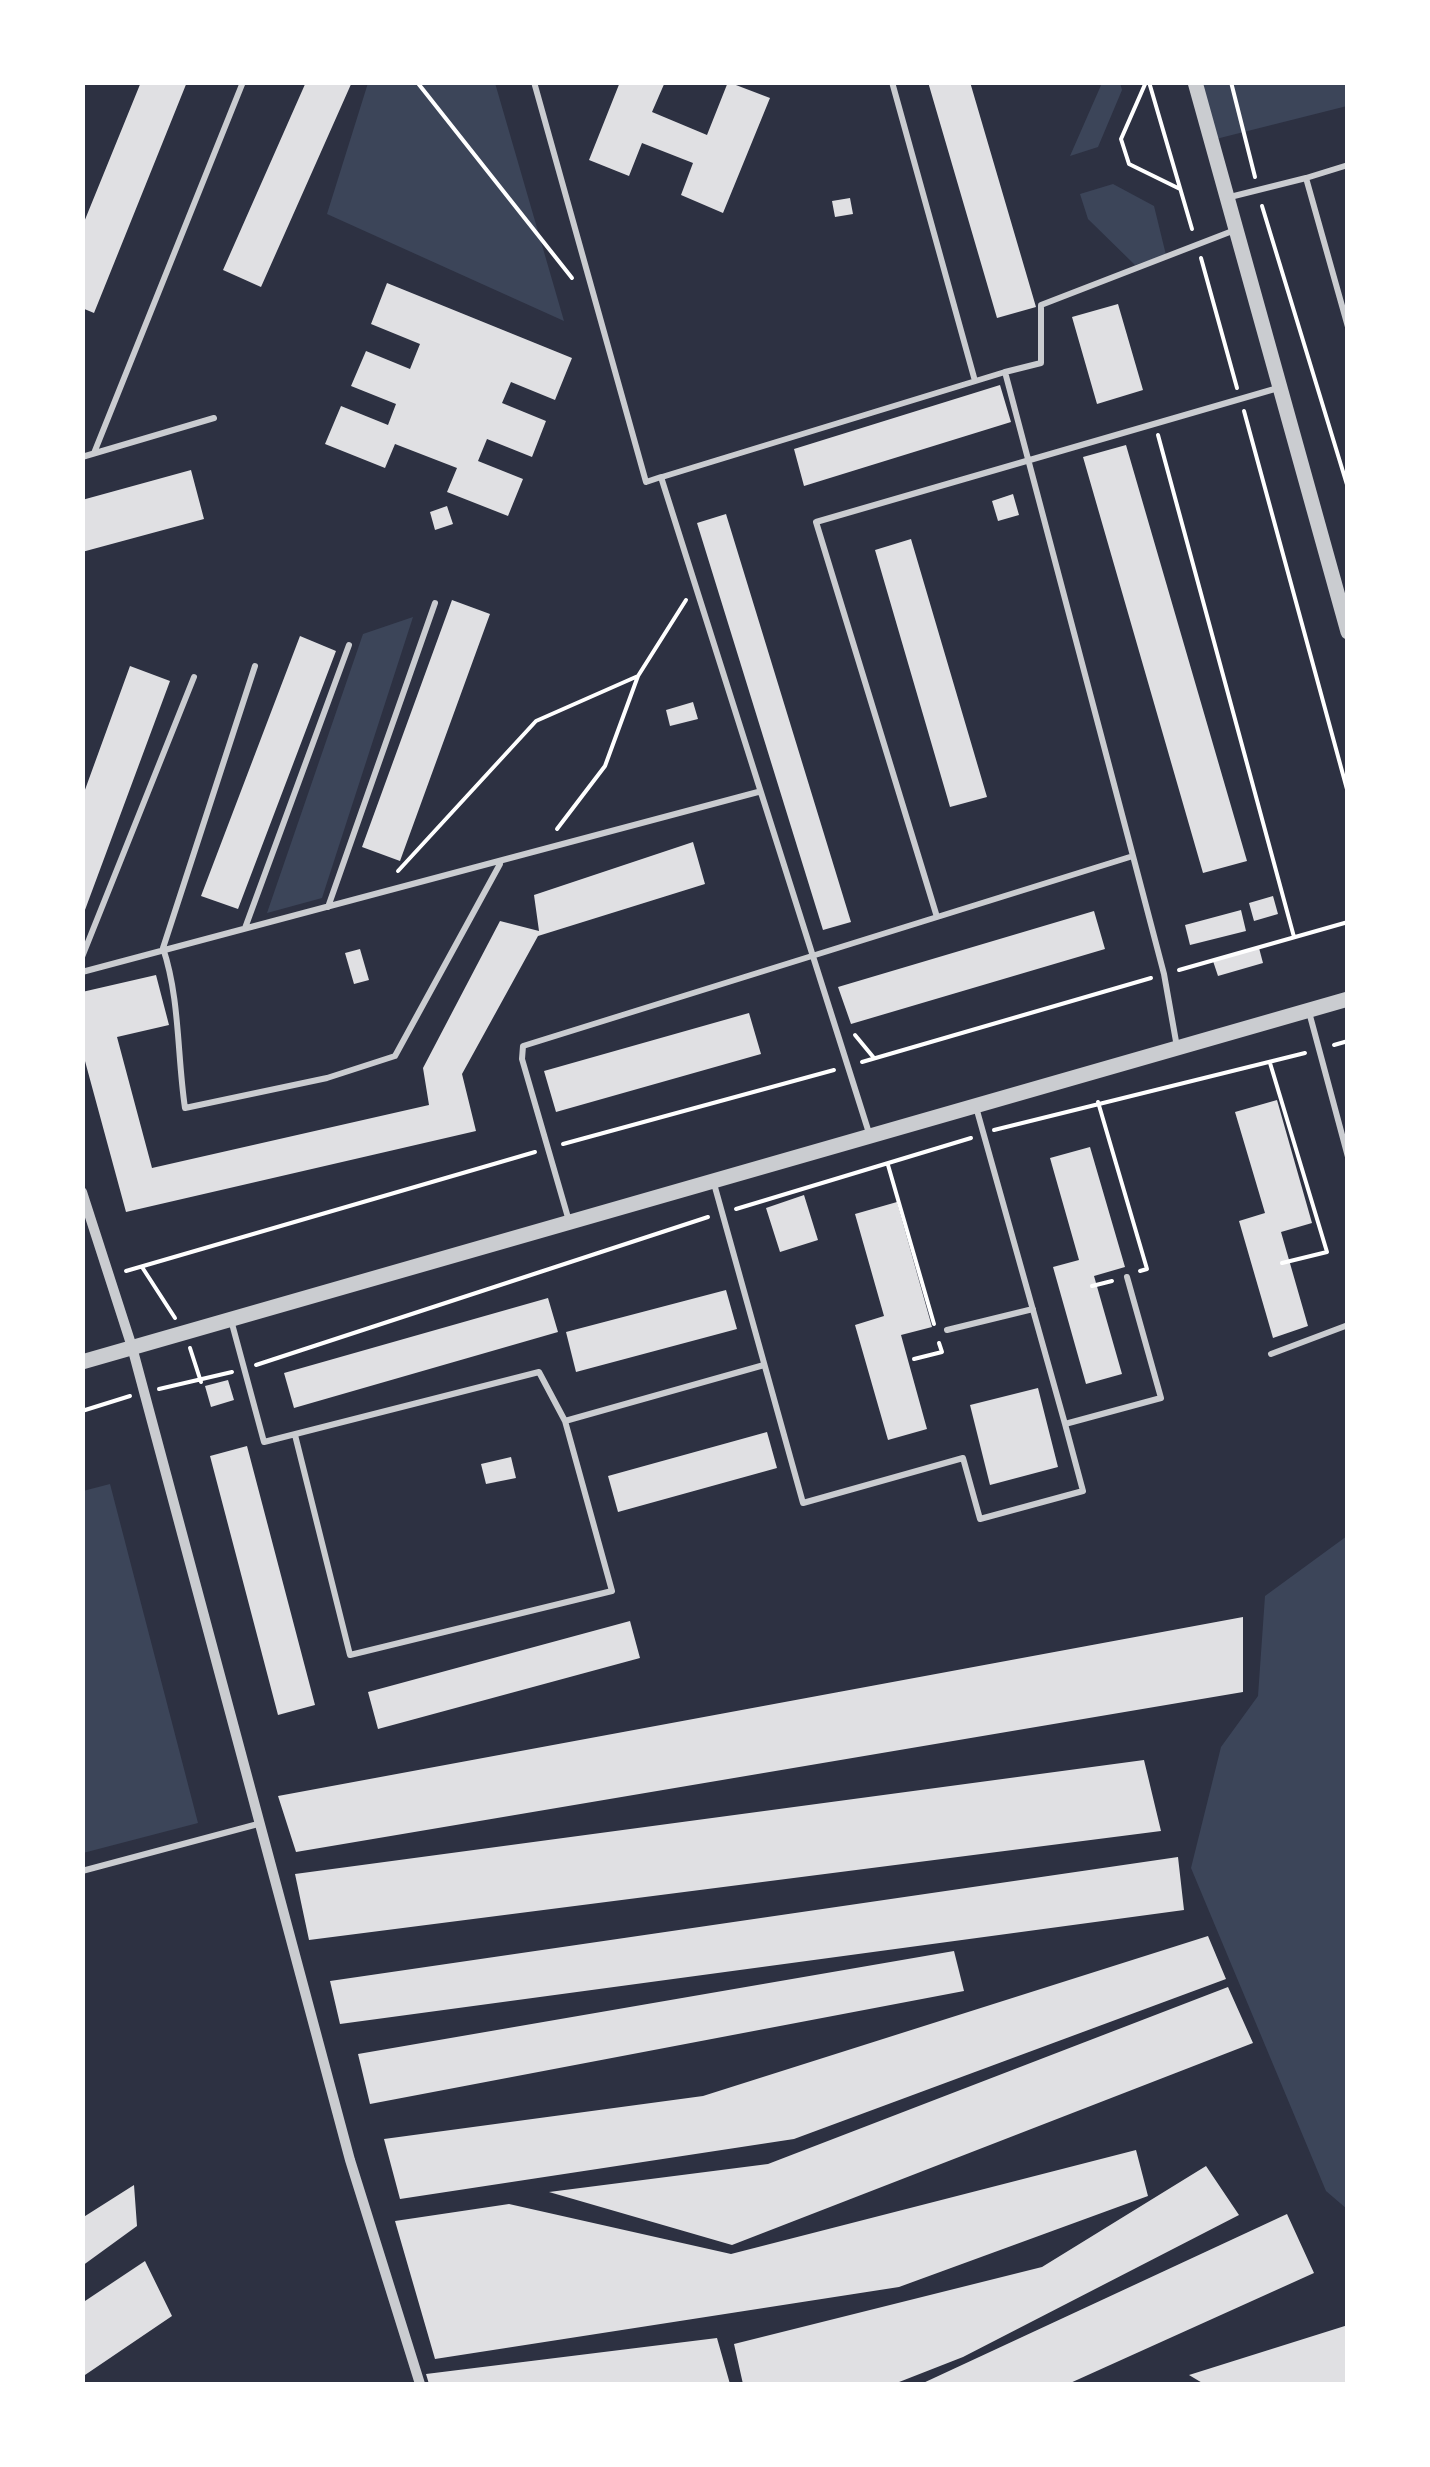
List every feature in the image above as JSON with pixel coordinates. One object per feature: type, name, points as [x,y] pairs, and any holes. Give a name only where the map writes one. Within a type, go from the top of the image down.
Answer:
[{"type":"street","points":[[1196,82],[1348,632]]},
{"type":"street","points":[[82,1362],[869,1133],[1348,999]]},
{"type":"street","points":[[82,1192],[132,1347],[350,2160],[420,2384]]},
{"type":"lane","points":[[94,454],[244,82]]},
{"type":"lane","points":[[534,82],[646,482],[1040,363],[1041,305],[1236,230]]},
{"type":"lane","points":[[892,82],[976,381]]},
{"type":"lane","points":[[1228,198],[1348,165]]},
{"type":"lane","points":[[1306,178],[1348,327]]},
{"type":"lane","points":[[1005,372],[1164,974],[1177,1048]]},
{"type":"lane","points":[[937,917],[816,522],[1028,457],[1280,387]]},
{"type":"lane","points":[[82,457],[214,418]]},
{"type":"lane","points":[[661,477],[869,1133]]},
{"type":"lane","points":[[328,908],[435,603]]},
{"type":"lane","points":[[245,929],[349,645]]},
{"type":"lane","points":[[255,666],[163,948],[176,988],[175,1037],[185,1108],[327,1078],[394,1056],[500,864]]},
{"type":"lane","points":[[82,957],[194,677]]},
{"type":"lane","points":[[82,972],[500,864],[541,849],[758,792]]},
{"type":"lane","points":[[570,1222],[522,1059],[523,1046],[1133,856]]},
{"type":"lane","points":[[1309,1010],[1348,1157]]},
{"type":"lane","points":[[713,1179],[802,1502],[963,1458],[980,1520],[1083,1491],[976,1106]]},
{"type":"lane","points":[[1065,1424],[1160,1398],[1127,1277]]},
{"type":"lane","points":[[947,1330],[1033,1309]]},
{"type":"lane","points":[[231,1320],[264,1442],[295,1434],[540,1372],[565,1421],[612,1590],[350,1655],[295,1434]]},
{"type":"lane","points":[[1271,1354],[1348,1324]]},
{"type":"lane","points":[[565,1421],[764,1365]]},
{"type":"lane","points":[[82,1871],[258,1824]]},
{"type":"path","points":[[417,82],[573,279]]},
{"type":"path","points":[[1147,82],[1121,139],[1125,152],[1129,164],[1180,189]]},
{"type":"path","points":[[1147,82],[1197,244],[1348,793]]},
{"type":"path","points":[[1230,82],[1258,192],[1348,488]]},
{"type":"path","points":[[1154,422],[1294,937]]},
{"type":"path","points":[[541,849],[605,766],[638,676],[694,587]]},
{"type":"path","points":[[377,894],[536,721],[638,676]]},
{"type":"path","points":[[110,1274],[1348,922]]},
{"type":"path","points":[[1270,1063],[1326,1252],[1282,1263]]},
{"type":"path","points":[[1092,1286],[1146,1269],[1098,1102]]},
{"type":"path","points":[[888,1165],[942,1352],[914,1358]]},
{"type":"shaded area","points":[[368,83],[495,83],[564,321],[327,214]]},
{"type":"shaded area","points":[[1102,83],[1120,83],[1122,90],[1098,147],[1070,156]]},
{"type":"shaded area","points":[[1193,83],[1347,83],[1347,106],[1208,141]]},
{"type":"shaded area","points":[[1113,184],[1154,206],[1166,255],[1135,265],[1088,219],[1080,194]]},
{"type":"shaded area","points":[[413,617],[322,898],[267,913],[363,634]]},
{"type":"shaded area","points":[[110,1484],[198,1823],[83,1853],[83,1491]]},
{"type":"shaded area","points":[[1347,1536],[1347,2209],[1326,2191],[1191,1868],[1221,1747],[1258,1696],[1265,1596]]},
{"type":"building","points":[[141,82],[187,82],[94,313],[82,308],[82,227]]},
{"type":"building","points":[[306,82],[352,82],[261,287],[223,270]]},
{"type":"building","points":[[620,82],[665,82],[652,112],[707,135],[728,82],[770,98],[723,213],[681,195],[693,163],[642,143],[629,176],[589,160]]},
{"type":"building","points":[[928,82],[970,82],[1036,307],[997,318]]},
{"type":"building","points":[[850,198],[853,214],[835,217],[832,201]]},
{"type":"building","points":[[387,283],[572,358],[555,400],[511,382],[502,403],[546,421],[532,457],[487,439],[478,461],[523,479],[508,516],[447,492],[457,468],[395,444],[385,468],[325,444],[341,406],[388,425],[396,404],[351,386],[366,351],[410,369],[420,344],[371,324]]},
{"type":"building","points":[[1118,304],[1143,390],[1097,404],[1072,317]]},
{"type":"building","points":[[1000,385],[1011,422],[804,486],[794,449]]},
{"type":"building","points":[[1126,445],[1247,861],[1203,873],[1083,457]]},
{"type":"building","points":[[191,470],[204,519],[82,552],[82,500]]},
{"type":"building","points":[[1013,494],[1019,515],[998,521],[992,501]]},
{"type":"building","points":[[447,506],[453,524],[435,530],[430,512]]},
{"type":"building","points":[[726,514],[851,922],[823,930],[697,523]]},
{"type":"building","points":[[911,539],[987,797],[950,807],[875,550]]},
{"type":"building","points":[[452,600],[490,614],[400,861],[362,847]]},
{"type":"building","points":[[300,636],[336,651],[238,909],[201,896]]},
{"type":"building","points":[[130,666],[170,681],[82,918],[82,798]]},
{"type":"building","points":[[693,702],[698,719],[670,726],[666,710]]},
{"type":"building","points":[[693,842],[705,884],[538,936],[462,1074],[476,1131],[126,1212],[82,1050],[82,992],[156,975],[169,1025],[117,1037],[152,1168],[429,1105],[423,1068],[500,921],[539,931],[534,895]]},
{"type":"building","points":[[1273,896],[1278,914],[1254,921],[1249,903]]},
{"type":"building","points":[[1241,910],[1246,931],[1190,945],[1185,925]]},
{"type":"building","points":[[1094,911],[1105,949],[851,1024],[838,987]]},
{"type":"building","points":[[1259,948],[1263,963],[1218,976],[1213,961]]},
{"type":"building","points":[[360,949],[369,980],[354,984],[345,953]]},
{"type":"building","points":[[749,1013],[761,1054],[556,1112],[544,1071]]},
{"type":"building","points":[[1277,1100],[1312,1223],[1281,1232],[1308,1326],[1273,1338],[1239,1221],[1265,1213],[1235,1112]]},
{"type":"building","points":[[1090,1147],[1125,1267],[1094,1276],[1122,1374],[1086,1384],[1053,1267],[1079,1260],[1050,1158]]},
{"type":"building","points":[[804,1195],[818,1240],[780,1252],[766,1208]]},
{"type":"building","points":[[897,1202],[932,1327],[901,1335],[927,1429],[888,1440],[855,1325],[884,1316],[855,1214]]},
{"type":"building","points":[[726,1290],[737,1329],[576,1372],[566,1332]]},
{"type":"building","points":[[548,1298],[558,1332],[294,1408],[284,1373]]},
{"type":"building","points":[[228,1380],[234,1400],[211,1407],[205,1386]]},
{"type":"building","points":[[1038,1388],[1058,1467],[990,1485],[970,1405]]},
{"type":"building","points":[[767,1432],[777,1468],[618,1512],[608,1476]]},
{"type":"building","points":[[247,1446],[315,1705],[278,1715],[210,1456]]},
{"type":"building","points":[[511,1457],[516,1478],[486,1484],[481,1464]]},
{"type":"building","points":[[1243,1617],[1243,1692],[296,1852],[278,1796]]},
{"type":"building","points":[[630,1621],[640,1658],[378,1729],[368,1692]]},
{"type":"building","points":[[1144,1760],[1161,1831],[309,1940],[295,1874]]},
{"type":"building","points":[[1178,1857],[1184,1910],[340,2024],[330,1981]]},
{"type":"building","points":[[1208,1936],[1226,1979],[794,2139],[400,2199],[384,2139],[703,2096]]},
{"type":"building","points":[[954,1951],[964,1991],[370,2104],[358,2054]]},
{"type":"building","points":[[1228,1987],[1253,2043],[732,2245],[549,2192],[768,2164]]},
{"type":"building","points":[[1136,2150],[1148,2196],[899,2287],[435,2359],[395,2221],[509,2204],[731,2254]]},
{"type":"building","points":[[1206,2166],[1239,2215],[963,2357],[894,2384],[743,2384],[734,2344],[1042,2267]]},
{"type":"building","points":[[134,2185],[137,2226],[82,2266],[82,2218]]},
{"type":"building","points":[[1287,2214],[1314,2273],[1068,2384],[921,2384]]},
{"type":"building","points":[[145,2261],[172,2316],[82,2377],[82,2303]]},
{"type":"building","points":[[1348,2325],[1348,2384],[1204,2384],[1189,2375]]},
{"type":"building","points":[[717,2338],[730,2384],[429,2384],[426,2374]]}]
